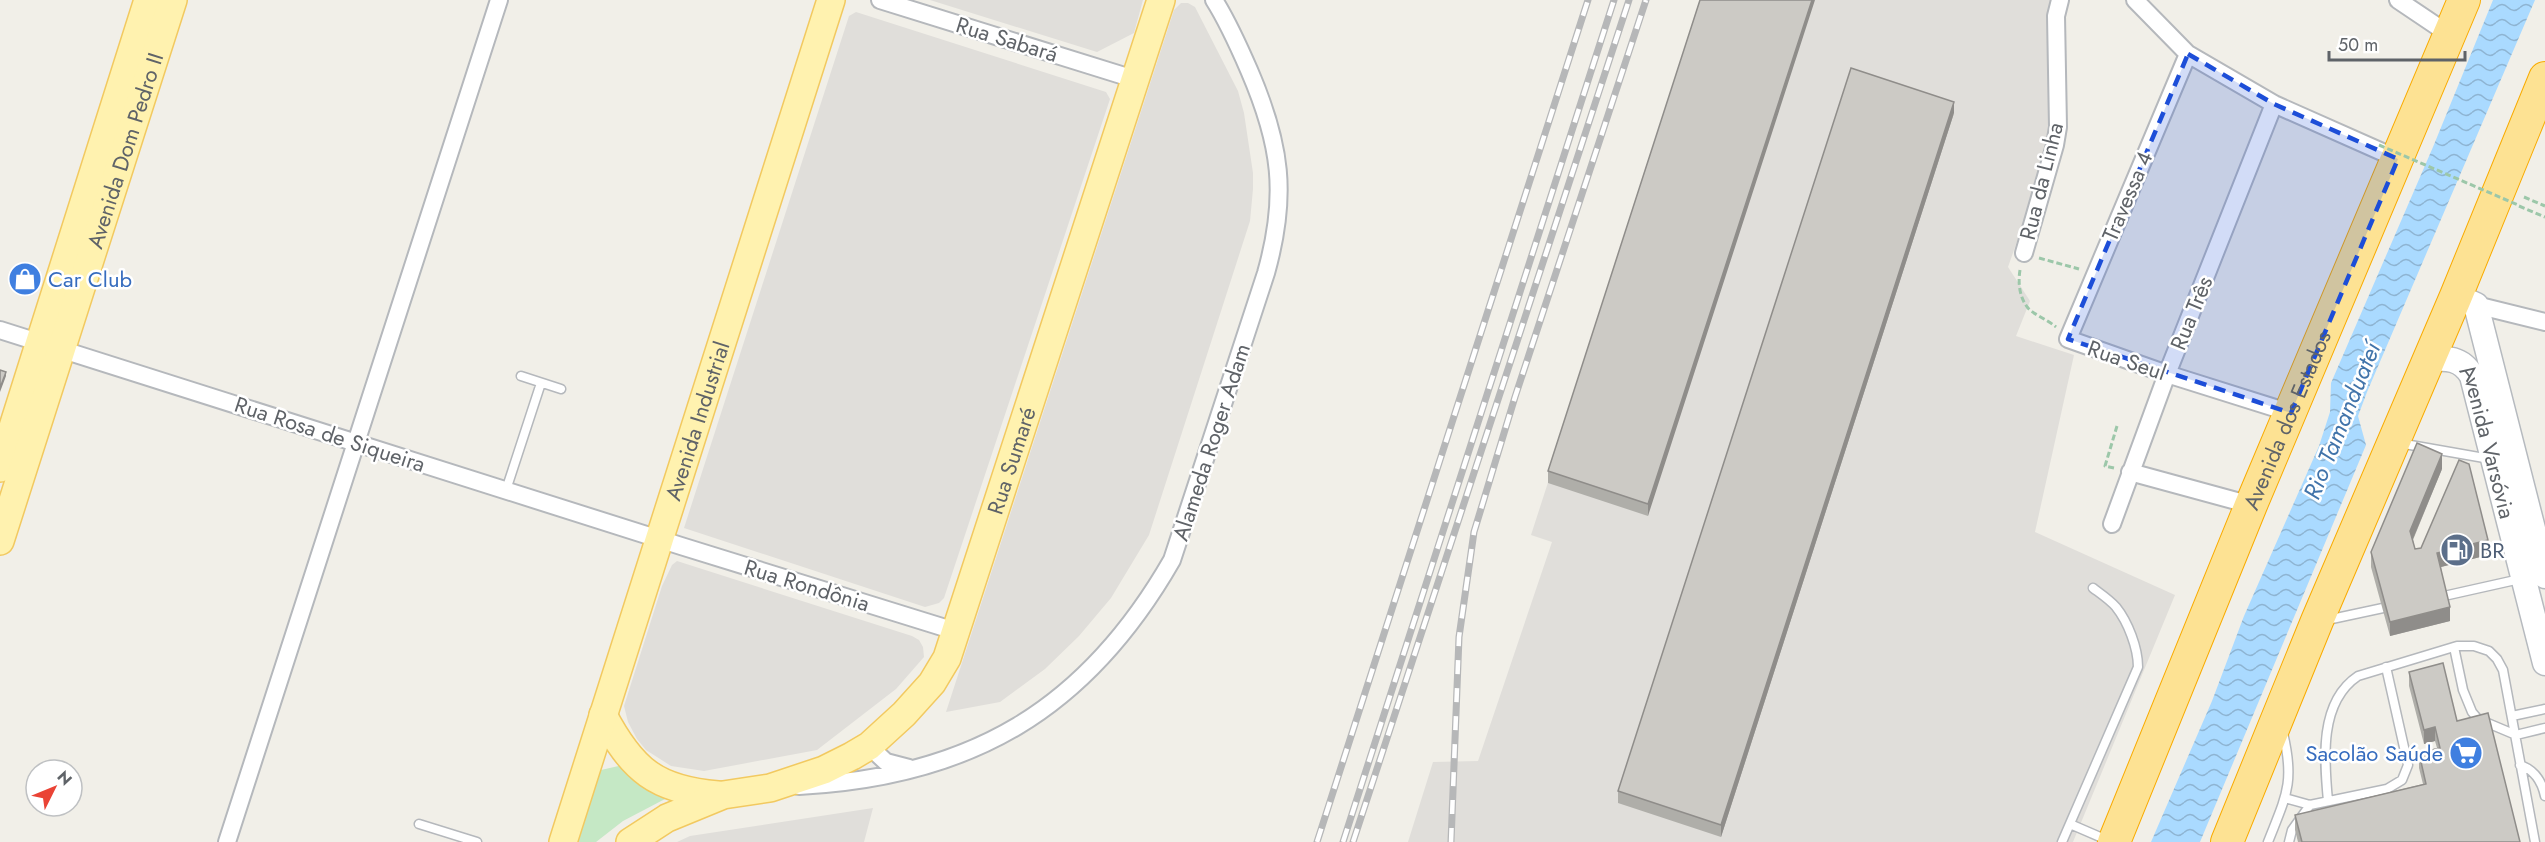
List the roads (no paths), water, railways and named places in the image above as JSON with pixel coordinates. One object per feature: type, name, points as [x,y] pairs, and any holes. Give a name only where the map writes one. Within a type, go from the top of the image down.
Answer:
[{"type":"highway","name":"Avenida dos Estados","points":[[2114,842],[2251,505],[2291,413],[2389,152],[2450,35],[2464,0]]},
{"type":"highway","points":[[2227,842],[2278,715],[2395,442],[2427,360],[2466,301],[2545,78]]},
{"type":"main road","name":"Avenida Dom Pedro II","points":[[0,540],[50,346],[148,0]]},
{"type":"main road","name":"Avenida Dom Pedro II","points":[[0,468],[50,346],[173,0]]},
{"type":"main road","name":"Avenida Industrial","points":[[563,842],[831,0]]},
{"type":"main road","name":"Rua Sumaré","points":[[603,715],[627,754],[644,771],[663,783],[690,793],[723,795],[770,788],[824,770],[869,746],[904,714],[932,683],[942,668],[955,631],[1160,0]]},
{"type":"main road","name":"Avenida Varsóvia","points":[[2466,301],[2534,577],[2545,663]]},
{"type":"main road","name":"Avenida Varsóvia","points":[[2427,360],[2449,358],[2458,361],[2469,371],[2493,459],[2534,577]]},
{"type":"main road","name":"Rua Sumaré","points":[[630,842],[667,818],[723,795]]},
{"type":"street","points":[[227,842],[499,0]]},
{"type":"street","name":"Rua Sabará","points":[[880,0],[1134,79]]},
{"type":"street","name":"Alameda Roger Adam","points":[[770,788],[851,782],[916,770],[943,762],[991,742],[1025,723],[1066,692],[1102,660],[1150,600],[1172,560],[1266,273],[1275,240],[1280,202],[1278,159],[1266,108],[1239,47],[1214,0]]},
{"type":"street","name":"Rua da Linha","points":[[2024,253],[2058,127],[2056,16],[2060,0]]},
{"type":"street","points":[[2135,0],[2188,54],[2274,104],[2389,152]]},
{"type":"street","points":[[2398,0],[2450,35]]},
{"type":"street","name":"Travessa 4","points":[[2068,339],[2188,54]]},
{"type":"street","name":"Rua Três","points":[[2112,524],[2167,374],[2274,104]]},
{"type":"street","points":[[2466,301],[2545,322]]},
{"type":"street","name":"Rua Rosa de Siqueira","points":[[0,330],[660,539]]},
{"type":"street","name":"Rua Seul","points":[[2068,339],[2167,374],[2291,413]]},
{"type":"street","points":[[2130,472],[2251,505]]},
{"type":"street","name":"Rua Rondônia","points":[[660,539],[955,631]]},
{"type":"street","points":[[869,746],[886,762],[916,770]]},
{"type":"lane","points":[[521,376],[561,389]]},
{"type":"lane","points":[[506,490],[542,383]]},
{"type":"lane","points":[[2395,442],[2493,459]]},
{"type":"lane","points":[[2444,596],[2534,577]]},
{"type":"lane","points":[[2062,842],[2138,667],[2135,648],[2121,615],[2116,607],[2093,588]]},
{"type":"lane","points":[[2318,621],[2383,608]]},
{"type":"lane","points":[[2328,801],[2324,759],[2336,698],[2346,684],[2358,676],[2386,667],[2454,647],[2474,646],[2489,651],[2503,670],[2535,842]]},
{"type":"lane","points":[[2454,647],[2463,690],[2472,712],[2478,719],[2516,735],[2545,728]]},
{"type":"lane","points":[[2285,798],[2310,805],[2387,789],[2402,780],[2407,773],[2408,765],[2386,667]]},
{"type":"lane","points":[[2512,716],[2545,709]]},
{"type":"lane","points":[[2268,842],[2290,778],[2289,756],[2278,715]]},
{"type":"lane","points":[[2520,765],[2529,768],[2537,777],[2545,796]]},
{"type":"lane","points":[[2289,842],[2292,830],[2310,805]]},
{"type":"lane","points":[[419,824],[477,842]]},
{"type":"lane","points":[[2070,824],[2114,842]]},
{"type":"water","name":"Rio Tamanduateí","points":[[2493,0],[2535,0],[2367,392],[2358,416],[2366,445],[2200,842],[2151,842],[2212,701],[2244,616],[2319,446],[2330,412],[2331,383],[2433,147]]},
{"type":"railway","points":[[1317,842],[1588,0]]},
{"type":"railway","points":[[1343,842],[1614,0]]},
{"type":"railway","points":[[1353,842],[1629,0]]},
{"type":"railway","points":[[1451,842],[1459,637],[1474,532],[1515,397],[1646,0]]},
{"type":"place","name":"Car Club","points":[[25,279]]},
{"type":"place","name":"BR","points":[[2457,550]]},
{"type":"place","name":"Sacolão Saúde","points":[[2466,753]]}]
